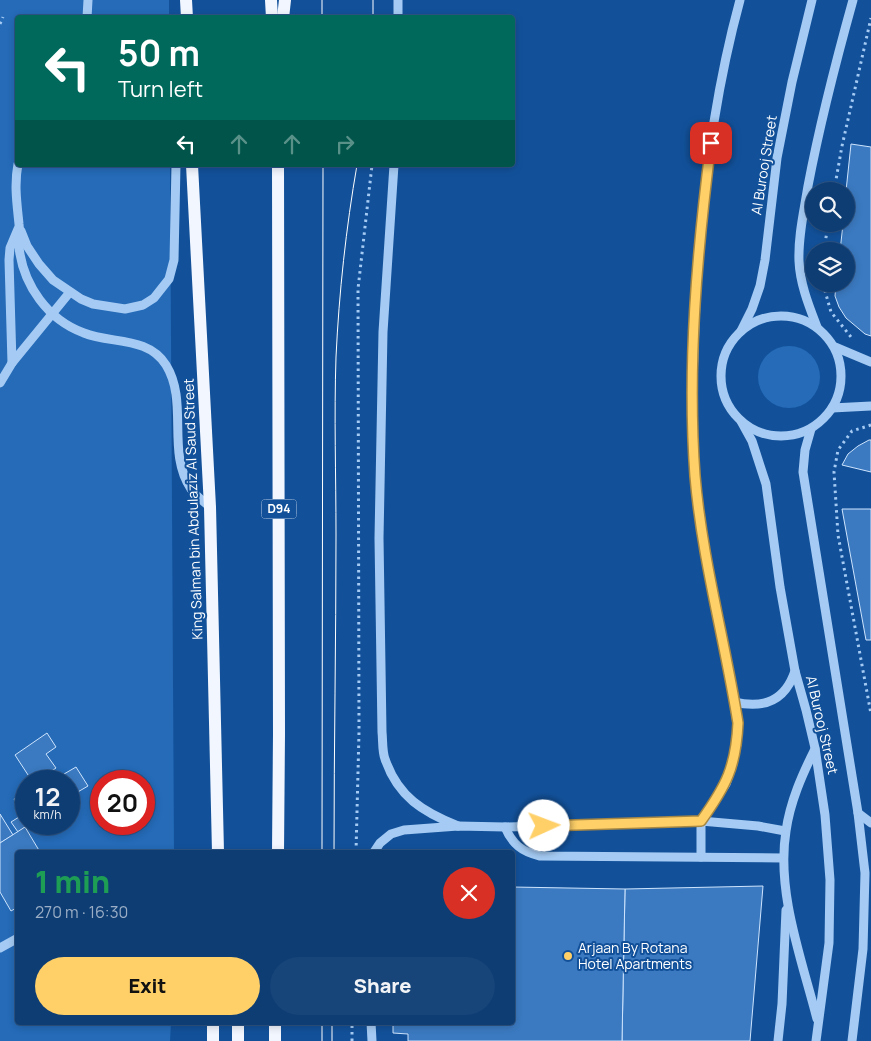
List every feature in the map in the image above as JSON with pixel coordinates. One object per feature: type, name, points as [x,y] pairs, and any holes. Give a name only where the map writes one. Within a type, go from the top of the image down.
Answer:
[{"type":"main road","points":[[186,0],[187,15]]},
{"type":"main road","points":[[270,0],[272,15]]},
{"type":"main road","points":[[283,15],[285,0]]},
{"type":"main road","name":"King Salman bin Abdulaziz Al Saud Street","points":[[192,167],[210,507],[218,850]]},
{"type":"main road","name":"D94","points":[[278,167],[280,734],[278,850]]},
{"type":"main road","points":[[213,1025],[213,1041]]},
{"type":"main road","points":[[238,1025],[238,1041]]},
{"type":"main road","points":[[275,1025],[275,1041]]},
{"type":"street","points":[[87,15],[88,0]]},
{"type":"street","points":[[398,0],[398,15]]},
{"type":"street","points":[[701,857],[701,821],[726,784],[737,744],[734,702],[705,545],[696,477],[692,409],[697,275],[702,209],[721,86],[740,0]]},
{"type":"street","points":[[817,327],[802,285],[799,263],[799,239],[817,141],[853,0]]},
{"type":"street","name":"Al Burooj Street","points":[[740,332],[752,309],[760,286],[765,260],[777,158],[809,2]]},
{"type":"street","points":[[18,167],[16,199],[20,226],[27,246],[39,264],[53,280],[70,292],[93,304],[124,309],[143,305],[154,298],[169,278],[174,260],[176,167]]},
{"type":"street","points":[[394,167],[383,342],[379,538],[384,758],[395,782],[412,802],[434,817],[458,826]]},
{"type":"street","points":[[20,226],[19,246],[22,265],[29,283],[39,300],[52,314],[67,325],[83,333],[100,338],[136,343],[154,352],[164,362],[173,378],[176,394],[179,452],[183,471],[192,490],[210,507]]},
{"type":"street","points":[[12,363],[9,260],[12,242],[20,226]]},
{"type":"street","points":[[0,383],[12,363],[70,292]]},
{"type":"street","points":[[786,316],[802,319],[817,327],[835,347],[841,368],[840,389],[832,408],[823,420],[811,429],[783,436],[768,435],[754,430],[741,421],[729,406],[722,387],[722,367],[728,348],[740,332],[754,323],[769,317],[786,316]]},
{"type":"street","points":[[835,347],[871,362]]},
{"type":"street","points":[[832,408],[871,406]]},
{"type":"street","name":"Al Burooj Street","points":[[741,421],[752,441],[766,484],[780,587],[795,671],[815,748],[825,815],[830,880],[829,942],[816,1041]]},
{"type":"street","name":"Al Burooj Street","points":[[811,429],[805,450],[803,472],[868,870],[868,908],[852,1041]]},
{"type":"street","points":[[734,702],[761,705],[772,701],[783,693],[791,683],[795,671]]},
{"type":"street","points":[[778,1041],[785,951],[786,897],[783,858],[786,832],[795,792],[815,748]]},
{"type":"street","points":[[858,813],[871,823]]},
{"type":"street","points":[[375,850],[380,843],[391,834],[404,830],[458,826],[505,827],[701,821],[758,826],[786,832]]},
{"type":"street","points":[[505,827],[510,838],[518,847],[528,853],[540,856],[783,858]]},
{"type":"street","points":[[868,870],[871,882]]},
{"type":"street","points":[[786,897],[818,1024]]},
{"type":"street","points":[[0,948],[15,940]]},
{"type":"street","points":[[371,1025],[372,1041]]},
{"type":"path","points":[[0,24],[4,17]]},
{"type":"path","points":[[836,182],[871,18]]},
{"type":"path","points":[[356,850],[359,713],[358,289],[372,167]]},
{"type":"path","points":[[825,292],[831,312],[840,326],[853,339]]},
{"type":"path","points":[[871,426],[852,431],[838,450],[834,472],[838,535],[871,714]]},
{"type":"path","points":[[352,1025],[352,1041]]},
{"type":"shaded area","points":[[0,0],[169,0],[169,15],[15,15],[15,167],[170,167],[174,850],[15,850],[15,1025],[171,1025],[170,1041],[0,1041]]},
{"type":"shaded area","points":[[789,346],[801,348],[811,355],[818,365],[820,377],[818,389],[811,399],[801,406],[789,408],[777,406],[767,399],[760,389],[758,377],[760,365],[767,355],[777,348]]},
{"type":"building","points":[[851,144],[871,147],[871,336],[865,334],[846,318],[835,296],[835,292],[855,292],[855,242],[841,242],[842,232],[855,232],[855,182],[847,182]]},
{"type":"building","points":[[871,440],[871,472],[842,465],[848,454]]},
{"type":"building","points":[[842,509],[871,509],[871,640],[866,640]]},
{"type":"building","points":[[47,733],[56,747],[46,754],[56,768],[53,770],[25,770],[15,755]]},
{"type":"building","points":[[80,773],[88,786],[80,791]]},
{"type":"building","points":[[0,814],[13,835],[0,843]]},
{"type":"building","points":[[15,820],[15,828],[11,822]]},
{"type":"building","points":[[15,833],[15,835],[30,835],[39,850],[15,850],[15,909],[11,911],[0,892],[0,843]]},
{"type":"building","points":[[763,886],[750,1041],[622,1041],[625,889]]},
{"type":"building","name":"Arjaan By Rotana Hotel Apartments","points":[[515,887],[625,889],[622,1041],[408,1041],[408,1034],[393,1033],[393,1025],[515,1025]]},
{"type":"tram line","points":[[322,0],[322,15]]},
{"type":"tram line","points":[[373,0],[373,15]]},
{"type":"tram line","points":[[322,850],[323,167]]},
{"type":"tram line","points":[[334,850],[336,357],[344,261],[357,167]]},
{"type":"tram line","points":[[322,1025],[322,1041]]},
{"type":"tram line","points":[[332,1025],[332,1041]]},
{"type":"place","name":"Arjaan By Rotana Hotel Apartments","points":[[568,956]]},
{"type":"route","points":[[544,826],[701,821],[726,784],[733,764],[737,744],[738,723],[705,545],[696,477],[692,409],[697,275],[702,209],[711,143]]}]
